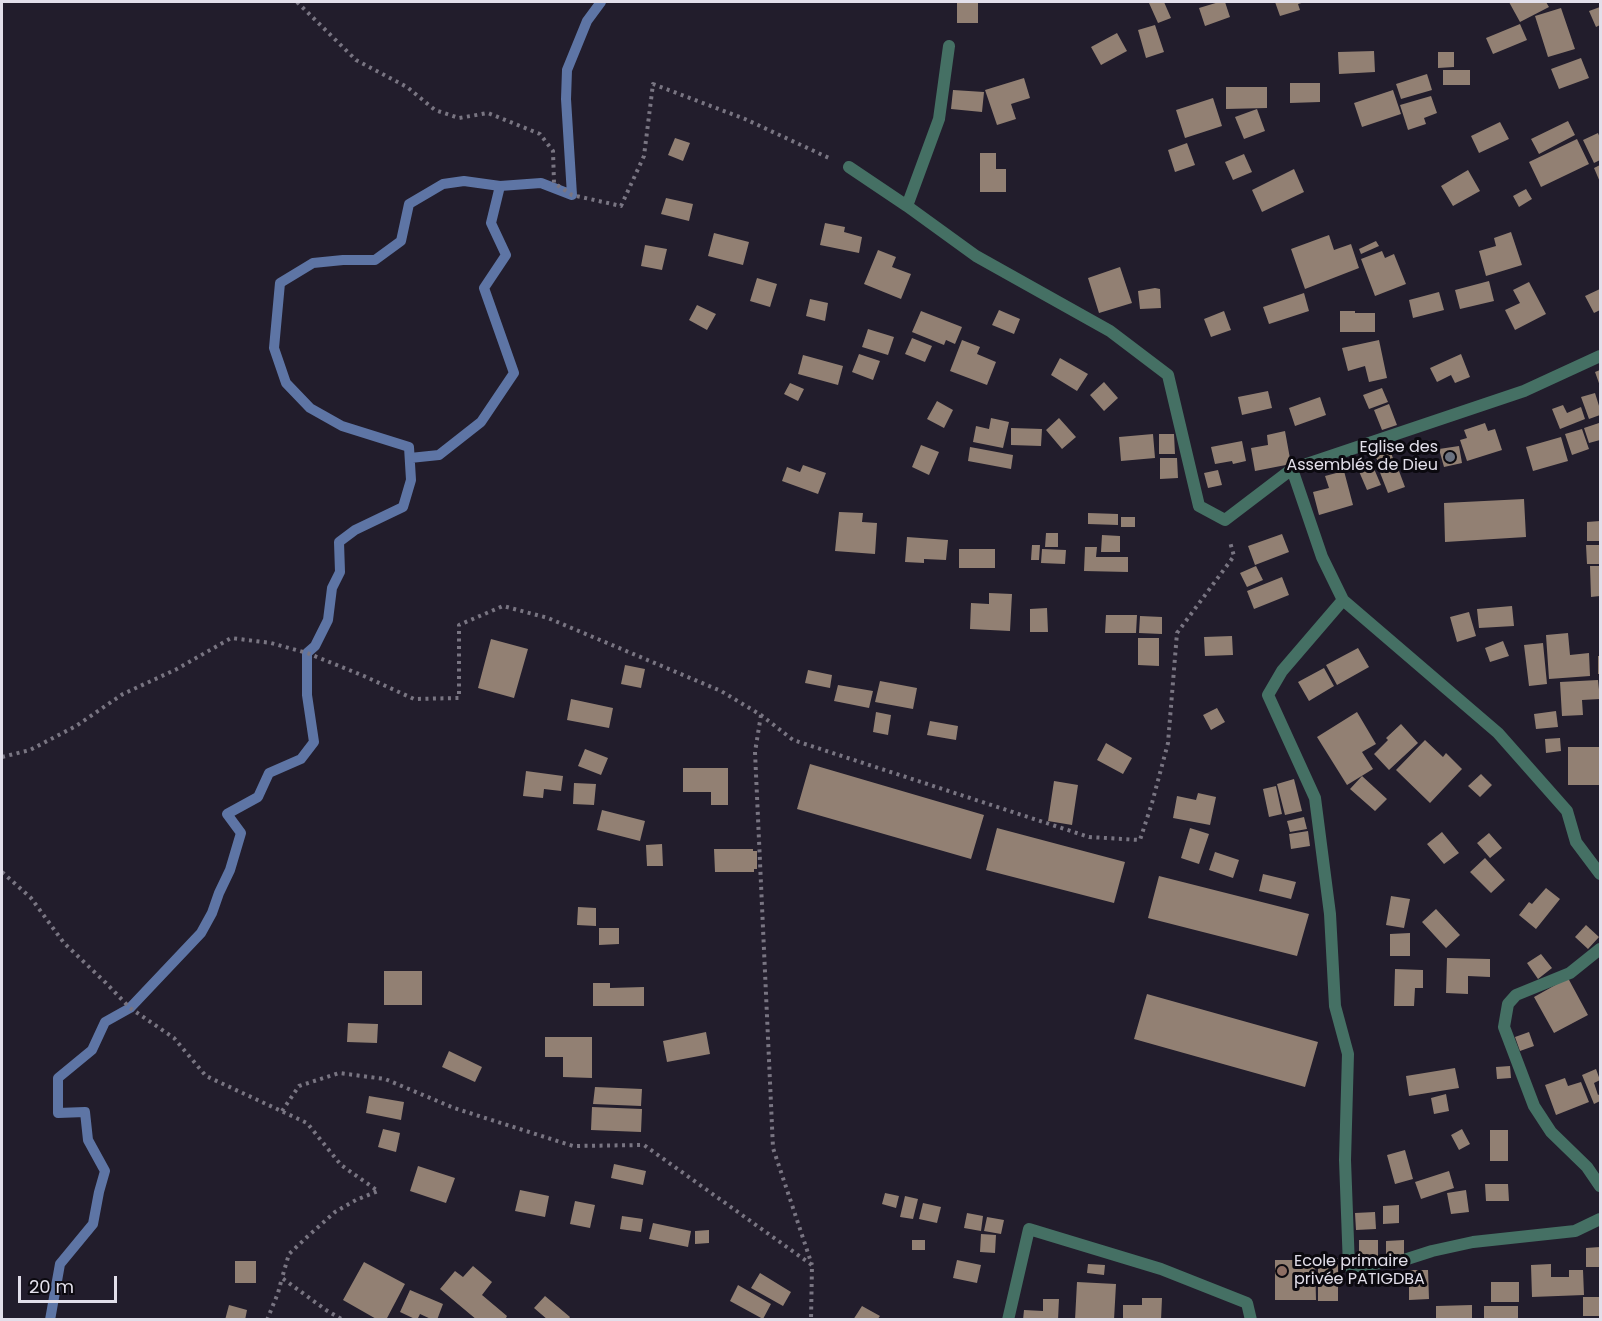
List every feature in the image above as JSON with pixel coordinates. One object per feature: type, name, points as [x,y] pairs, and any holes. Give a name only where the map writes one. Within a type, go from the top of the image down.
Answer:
[{"type":"street","points":[[907,206],[939,119],[949,46]]},
{"type":"street","points":[[849,167],[976,256],[1110,331],[1168,375],[1199,506],[1225,520],[1292,469],[1524,391],[1600,356]]},
{"type":"street","points":[[1292,469],[1322,557],[1343,600],[1498,733],[1567,812],[1576,842],[1600,874]]},
{"type":"street","points":[[1343,600],[1282,671],[1268,696],[1315,798],[1330,914],[1335,1006],[1348,1054],[1345,1160],[1349,1268],[1404,1260],[1473,1242],[1575,1231],[1600,1219]]},
{"type":"street","points":[[1600,949],[1570,973],[1516,995],[1508,1004],[1504,1027],[1534,1106],[1551,1132],[1587,1167],[1600,1186]]},
{"type":"street","points":[[1008,1320],[1029,1229],[1161,1269],[1247,1303],[1251,1320]]},
{"type":"path","points":[[297,2],[356,60],[407,87],[435,110],[459,117],[488,113],[540,134],[553,151],[554,183],[572,195],[621,206],[644,156],[653,84],[745,119],[849,167]]},
{"type":"path","points":[[2,757],[30,750],[57,736],[123,694],[177,669],[231,638],[271,643],[307,653],[414,699],[459,698],[459,625],[503,606],[548,618],[722,691],[761,715],[793,740],[1089,837],[1140,840],[1168,742],[1177,633],[1234,556],[1225,520]]},
{"type":"path","points":[[761,715],[755,752],[772,1148],[812,1265],[811,1320]]},
{"type":"path","points":[[2,872],[31,898],[64,943],[130,1008],[174,1038],[206,1076],[307,1123],[341,1165],[378,1191],[335,1212],[289,1254],[278,1293],[267,1320]]},
{"type":"path","points":[[282,1111],[299,1086],[339,1073],[385,1079],[454,1108],[573,1146],[644,1145],[812,1265]]},
{"type":"path","points":[[282,1278],[343,1320]]},
{"type":"building","points":[[957,2],[978,2],[978,23],[957,23]]},
{"type":"building","points":[[1164,2],[1171,18],[1158,23],[1149,3]]},
{"type":"building","points":[[1225,2],[1230,17],[1205,26],[1199,8]]},
{"type":"building","points":[[1275,2],[1305,2],[1298,4],[1300,10],[1280,16]]},
{"type":"building","points":[[1509,2],[1546,2],[1549,7],[1520,22]]},
{"type":"building","points":[[1600,7],[1600,25],[1596,27],[1589,11]]},
{"type":"building","points":[[1561,8],[1575,49],[1548,57],[1535,16]]},
{"type":"building","points":[[1520,24],[1527,40],[1493,54],[1486,38]]},
{"type":"building","points":[[1155,25],[1164,52],[1146,58],[1138,30]]},
{"type":"building","points":[[1117,33],[1127,51],[1101,65],[1091,47]]},
{"type":"building","points":[[1374,51],[1375,72],[1339,74],[1338,52]]},
{"type":"building","points":[[1438,52],[1454,52],[1454,67],[1438,68]]},
{"type":"building","points":[[1581,58],[1589,78],[1559,89],[1551,69]]},
{"type":"building","points":[[1443,70],[1470,70],[1470,85],[1443,85]]},
{"type":"building","points":[[1427,74],[1432,90],[1401,99],[1396,84]]},
{"type":"building","points":[[1024,78],[1030,98],[1011,104],[1016,119],[997,125],[985,90]]},
{"type":"building","points":[[1290,83],[1320,83],[1320,102],[1290,103]]},
{"type":"building","points":[[1226,87],[1267,87],[1267,108],[1226,109]]},
{"type":"building","points":[[953,90],[984,92],[982,112],[951,109]]},
{"type":"building","points":[[1393,90],[1401,114],[1362,127],[1354,103]]},
{"type":"building","points":[[1431,96],[1437,113],[1424,118],[1426,124],[1408,130],[1400,105]]},
{"type":"building","points":[[1213,98],[1222,126],[1185,138],[1176,110]]},
{"type":"building","points":[[1257,109],[1265,131],[1244,139],[1235,117]]},
{"type":"building","points":[[1568,121],[1575,135],[1539,154],[1531,139]]},
{"type":"building","points":[[1500,122],[1509,139],[1479,153],[1471,136]]},
{"type":"building","points":[[1598,133],[1600,160],[1594,163],[1583,140]]},
{"type":"building","points":[[675,138],[690,143],[683,161],[668,155]]},
{"type":"building","points":[[1577,139],[1589,164],[1541,187],[1529,162]]},
{"type":"building","points":[[1187,143],[1195,165],[1175,172],[1168,150]]},
{"type":"building","points":[[980,153],[996,153],[996,169],[1006,169],[1006,192],[980,192]]},
{"type":"building","points":[[1244,154],[1252,172],[1233,180],[1225,162]]},
{"type":"building","points":[[1600,165],[1600,182],[1594,168]]},
{"type":"building","points":[[1294,169],[1304,192],[1262,212],[1252,190]]},
{"type":"building","points":[[1468,170],[1480,191],[1453,206],[1441,186]]},
{"type":"building","points":[[1526,189],[1532,199],[1519,207],[1513,196]]},
{"type":"building","points":[[666,198],[693,204],[689,221],[661,214]]},
{"type":"building","points":[[825,223],[845,227],[844,232],[862,237],[859,253],[820,245]]},
{"type":"building","points":[[1511,232],[1522,265],[1486,276],[1479,251],[1496,246],[1494,238]]},
{"type":"building","points":[[714,233],[749,242],[743,265],[708,256]]},
{"type":"building","points":[[1329,235],[1334,250],[1351,244],[1359,268],[1305,289],[1291,249]]},
{"type":"building","points":[[1376,241],[1379,246],[1361,254],[1359,249]]},
{"type":"building","points":[[645,245],[667,249],[662,270],[641,266]]},
{"type":"building","points":[[878,250],[896,257],[892,267],[911,274],[901,299],[864,284]]},
{"type":"building","points":[[1382,251],[1385,258],[1394,254],[1406,284],[1375,296],[1361,259]]},
{"type":"building","points":[[1120,267],[1132,303],[1099,313],[1088,278]]},
{"type":"building","points":[[757,278],[777,284],[770,307],[750,301]]},
{"type":"building","points":[[1489,281],[1494,301],[1460,309],[1455,290]]},
{"type":"building","points":[[1529,282],[1546,314],[1515,330],[1505,310],[1520,303],[1513,290]]},
{"type":"building","points":[[1160,289],[1161,308],[1140,309],[1138,291]]},
{"type":"building","points":[[1600,289],[1600,310],[1594,313],[1585,296]]},
{"type":"building","points":[[1439,292],[1444,310],[1413,318],[1409,300]]},
{"type":"building","points":[[1304,293],[1309,311],[1269,324],[1263,307]]},
{"type":"building","points":[[810,299],[828,303],[825,321],[806,316]]},
{"type":"building","points":[[697,305],[716,314],[707,330],[689,320]]},
{"type":"building","points":[[999,310],[1020,319],[1014,334],[992,325]]},
{"type":"building","points":[[921,311],[962,327],[955,344],[946,340],[944,345],[912,332]]},
{"type":"building","points":[[1224,311],[1231,330],[1211,337],[1204,319]]},
{"type":"building","points":[[1340,311],[1375,313],[1375,332],[1340,332]]},
{"type":"building","points":[[868,329],[894,337],[888,355],[862,347]]},
{"type":"building","points":[[912,338],[932,346],[925,362],[905,354]]},
{"type":"building","points":[[962,340],[980,347],[977,354],[996,362],[987,385],[950,371]]},
{"type":"building","points":[[1379,340],[1387,378],[1369,382],[1365,366],[1348,371],[1342,348]]},
{"type":"building","points":[[859,354],[880,361],[873,380],[852,372]]},
{"type":"building","points":[[1461,354],[1470,377],[1455,383],[1451,375],[1437,382],[1430,368]]},
{"type":"building","points":[[803,355],[843,366],[838,385],[798,374]]},
{"type":"building","points":[[1060,358],[1088,374],[1077,391],[1051,375]]},
{"type":"building","points":[[1600,370],[1600,386],[1595,372]]},
{"type":"building","points":[[1104,382],[1118,398],[1104,411],[1090,395]]},
{"type":"building","points":[[790,383],[804,389],[798,401],[784,394]]},
{"type":"building","points":[[1382,388],[1388,402],[1369,409],[1363,395]]},
{"type":"building","points":[[1268,391],[1272,408],[1242,415],[1238,397]]},
{"type":"building","points":[[1595,393],[1600,415],[1589,419],[1581,397]]},
{"type":"building","points":[[1320,397],[1326,415],[1295,426],[1289,408]]},
{"type":"building","points":[[937,401],[953,410],[944,428],[927,419]]},
{"type":"building","points":[[1389,404],[1397,425],[1382,430],[1374,410]]},
{"type":"building","points":[[1563,405],[1567,413],[1581,407],[1585,419],[1560,429],[1552,409]]},
{"type":"building","points":[[991,418],[1009,422],[1003,448],[973,442],[976,426],[989,429]]},
{"type":"building","points":[[1059,418],[1076,437],[1062,449],[1046,430]]},
{"type":"building","points":[[1485,423],[1488,431],[1495,429],[1502,450],[1467,461],[1460,440],[1467,438],[1464,430]]},
{"type":"building","points":[[1599,423],[1600,440],[1589,443],[1584,428]]},
{"type":"building","points":[[1011,428],[1042,429],[1041,446],[1011,445]]},
{"type":"building","points":[[1582,429],[1589,449],[1572,455],[1565,434]]},
{"type":"building","points":[[1285,431],[1291,464],[1255,471],[1251,448],[1268,445],[1267,435]]},
{"type":"building","points":[[1153,434],[1155,458],[1121,461],[1119,437]]},
{"type":"building","points":[[1159,434],[1174,434],[1175,454],[1159,454]]},
{"type":"building","points":[[1561,437],[1568,461],[1533,471],[1526,447]]},
{"type":"building","points":[[1242,441],[1246,461],[1215,464],[1211,447]]},
{"type":"building","points":[[921,445],[939,452],[929,475],[912,467]]},
{"type":"building","points":[[1388,445],[1394,461],[1380,466],[1373,451]]},
{"type":"building","points":[[1459,446],[1462,463],[1444,467],[1439,449]]},
{"type":"building","points":[[970,447],[1013,455],[1011,469],[968,461]]},
{"type":"building","points":[[1160,458],[1177,458],[1178,478],[1160,479]]},
{"type":"building","points":[[1396,463],[1405,487],[1388,493],[1379,470]]},
{"type":"building","points":[[1372,464],[1381,485],[1367,490],[1358,469]]},
{"type":"building","points":[[803,465],[826,473],[818,494],[782,481],[787,467],[800,472]]},
{"type":"building","points":[[1218,470],[1222,485],[1208,488],[1204,473]]},
{"type":"building","points":[[1344,471],[1353,505],[1319,515],[1313,492],[1329,488],[1325,476]]},
{"type":"building","points":[[1524,499],[1526,537],[1445,542],[1444,503]]},
{"type":"building","points":[[839,512],[863,513],[862,522],[877,523],[875,554],[835,551]]},
{"type":"building","points":[[1088,513],[1118,514],[1118,525],[1088,524]]},
{"type":"building","points":[[1121,517],[1135,517],[1135,527],[1121,527]]},
{"type":"building","points":[[1600,521],[1600,541],[1587,541],[1587,522]]},
{"type":"building","points":[[1046,533],[1058,533],[1058,547],[1045,547]]},
{"type":"building","points":[[1282,534],[1289,552],[1255,565],[1248,546]]},
{"type":"building","points":[[1102,535],[1120,536],[1120,552],[1101,552]]},
{"type":"building","points":[[907,537],[948,540],[946,560],[924,559],[924,563],[905,562]]},
{"type":"building","points":[[1032,545],[1040,545],[1039,560],[1031,560]]},
{"type":"building","points":[[1586,545],[1600,545],[1600,564],[1587,564]]},
{"type":"building","points":[[1085,547],[1097,547],[1096,557],[1128,557],[1128,572],[1084,571]]},
{"type":"building","points":[[959,549],[995,549],[995,568],[959,568]]},
{"type":"building","points":[[1042,549],[1066,550],[1065,564],[1041,563]]},
{"type":"building","points":[[1256,566],[1263,580],[1247,587],[1240,573]]},
{"type":"building","points":[[1590,566],[1600,566],[1600,596],[1591,597]]},
{"type":"building","points":[[1282,577],[1289,595],[1254,609],[1247,591]]},
{"type":"building","points":[[989,593],[1012,594],[1010,631],[970,629],[971,603],[989,604]]},
{"type":"building","points":[[1512,606],[1514,626],[1479,628],[1477,609]]},
{"type":"building","points":[[1047,608],[1048,632],[1030,632],[1030,609]]},
{"type":"building","points":[[1469,612],[1476,636],[1457,642],[1450,617]]},
{"type":"building","points":[[1106,615],[1137,615],[1136,633],[1105,633]]},
{"type":"building","points":[[1140,616],[1162,617],[1162,634],[1139,633]]},
{"type":"building","points":[[1568,633],[1570,655],[1589,653],[1590,676],[1549,679],[1546,635]]},
{"type":"building","points":[[1232,636],[1233,655],[1205,656],[1204,637]]},
{"type":"building","points":[[1138,638],[1159,638],[1159,666],[1138,665]]},
{"type":"building","points":[[491,639],[528,649],[514,698],[478,688]]},
{"type":"building","points":[[1503,641],[1509,656],[1490,662],[1485,648]]},
{"type":"building","points":[[1543,643],[1547,684],[1529,686],[1524,645]]},
{"type":"building","points":[[1358,648],[1369,667],[1337,685],[1326,665]]},
{"type":"building","points":[[1598,656],[1600,656],[1600,674],[1598,674]]},
{"type":"building","points":[[625,665],[645,669],[641,688],[621,684]]},
{"type":"building","points":[[1324,668],[1334,686],[1309,701],[1298,682]]},
{"type":"building","points":[[808,670],[832,675],[830,688],[805,683]]},
{"type":"building","points":[[1598,680],[1600,699],[1582,700],[1583,715],[1562,716],[1560,682]]},
{"type":"building","points":[[880,681],[917,688],[913,709],[875,702]]},
{"type":"building","points":[[838,685],[873,691],[869,708],[834,701]]},
{"type":"building","points":[[571,699],[613,708],[609,728],[567,720]]},
{"type":"building","points":[[1217,708],[1225,722],[1211,730],[1203,715]]},
{"type":"building","points":[[1556,711],[1558,727],[1536,729],[1534,714]]},
{"type":"building","points":[[876,712],[891,715],[888,735],[873,732]]},
{"type":"building","points":[[1357,712],[1376,744],[1362,752],[1373,769],[1347,785],[1317,737]]},
{"type":"building","points":[[930,721],[958,726],[956,740],[927,735]]},
{"type":"building","points":[[1401,724],[1418,743],[1389,770],[1374,754]]},
{"type":"building","points":[[1560,738],[1561,751],[1546,753],[1545,739]]},
{"type":"building","points":[[1425,740],[1443,757],[1446,753],[1462,769],[1430,803],[1396,770]]},
{"type":"building","points":[[1106,743],[1132,758],[1123,774],[1097,760]]},
{"type":"building","points":[[1568,747],[1600,747],[1600,785],[1568,785]]},
{"type":"building","points":[[585,749],[608,758],[601,775],[578,766]]},
{"type":"building","points":[[810,764],[984,815],[971,859],[797,809]]},
{"type":"building","points":[[683,768],[728,768],[728,805],[711,805],[711,792],[683,792]]},
{"type":"building","points":[[526,771],[563,776],[561,791],[544,789],[543,798],[523,796]]},
{"type":"building","points":[[1481,774],[1492,785],[1480,797],[1468,786]]},
{"type":"building","points":[[1362,776],[1387,799],[1375,811],[1350,789]]},
{"type":"building","points":[[1294,779],[1302,811],[1285,815],[1277,784]]},
{"type":"building","points":[[1054,781],[1078,785],[1072,825],[1048,821]]},
{"type":"building","points":[[574,783],[596,784],[594,805],[573,804]]},
{"type":"building","points":[[1276,786],[1282,814],[1269,817],[1263,789]]},
{"type":"building","points":[[1198,793],[1216,797],[1210,825],[1173,818],[1177,796],[1196,800]]},
{"type":"building","points":[[602,810],[645,821],[640,841],[597,830]]},
{"type":"building","points":[[1304,817],[1307,829],[1290,832],[1287,821]]},
{"type":"building","points":[[997,828],[1125,862],[1114,903],[986,870]]},
{"type":"building","points":[[1190,828],[1209,834],[1199,864],[1181,858]]},
{"type":"building","points":[[1308,831],[1310,846],[1291,849],[1289,834]]},
{"type":"building","points":[[1442,832],[1459,853],[1444,864],[1427,844]]},
{"type":"building","points":[[1489,833],[1502,848],[1490,858],[1477,843]]},
{"type":"building","points":[[662,844],[663,866],[647,866],[646,845]]},
{"type":"building","points":[[714,849],[753,849],[757,851],[757,869],[754,869],[754,872],[715,872]]},
{"type":"building","points":[[1215,852],[1239,860],[1233,878],[1209,870]]},
{"type":"building","points":[[1485,858],[1505,880],[1491,893],[1470,872]]},
{"type":"building","points":[[1263,874],[1296,882],[1291,899],[1259,891]]},
{"type":"building","points":[[1159,876],[1309,914],[1297,956],[1148,918]]},
{"type":"building","points":[[1546,888],[1560,899],[1536,929],[1519,915],[1529,902],[1532,904]]},
{"type":"building","points":[[1391,896],[1410,899],[1404,928],[1386,925]]},
{"type":"building","points":[[578,907],[596,908],[596,926],[577,925]]},
{"type":"building","points":[[1436,909],[1460,935],[1446,948],[1422,922]]},
{"type":"building","points":[[1586,925],[1599,937],[1588,949],[1575,937]]},
{"type":"building","points":[[599,928],[619,928],[619,944],[599,945]]},
{"type":"building","points":[[1410,933],[1410,956],[1390,956],[1390,934]]},
{"type":"building","points":[[1541,954],[1552,968],[1538,979],[1527,963]]},
{"type":"building","points":[[1447,958],[1490,959],[1490,977],[1468,976],[1468,994],[1446,993]]},
{"type":"building","points":[[1395,969],[1423,970],[1423,988],[1415,988],[1414,1006],[1394,1006]]},
{"type":"building","points":[[384,971],[422,971],[422,1005],[384,1005]]},
{"type":"building","points":[[1568,978],[1588,1015],[1554,1033],[1534,997]]},
{"type":"building","points":[[593,983],[610,983],[610,988],[644,987],[644,1006],[593,1006]]},
{"type":"building","points":[[1147,994],[1318,1042],[1305,1087],[1134,1039]]},
{"type":"building","points":[[348,1023],[378,1024],[377,1043],[347,1042]]},
{"type":"building","points":[[706,1032],[710,1054],[667,1062],[663,1041]]},
{"type":"building","points":[[1529,1032],[1534,1046],[1520,1051],[1515,1037]]},
{"type":"building","points":[[545,1037],[592,1037],[592,1078],[563,1077],[563,1057],[545,1057]]},
{"type":"building","points":[[449,1051],[482,1067],[475,1082],[442,1067]]},
{"type":"building","points":[[1510,1066],[1511,1078],[1497,1079],[1496,1067]]},
{"type":"building","points":[[1455,1068],[1459,1088],[1409,1096],[1406,1076]]},
{"type":"building","points":[[1596,1069],[1600,1080],[1594,1083],[1598,1095],[1600,1094],[1600,1101],[1594,1104],[1582,1075]]},
{"type":"building","points":[[1565,1078],[1568,1086],[1581,1082],[1589,1102],[1556,1115],[1545,1085]]},
{"type":"building","points":[[595,1087],[642,1089],[641,1106],[593,1104]]},
{"type":"building","points":[[1446,1094],[1449,1111],[1434,1114],[1431,1098]]},
{"type":"building","points":[[369,1096],[404,1102],[401,1120],[366,1113]]},
{"type":"building","points":[[592,1107],[642,1109],[641,1132],[591,1130]]},
{"type":"building","points":[[383,1129],[400,1133],[396,1152],[378,1147]]},
{"type":"building","points":[[1462,1129],[1470,1144],[1459,1150],[1451,1135]]},
{"type":"building","points":[[1490,1130],[1508,1130],[1508,1161],[1490,1161]]},
{"type":"building","points":[[1405,1150],[1413,1179],[1395,1184],[1387,1155]]},
{"type":"building","points":[[614,1164],[646,1171],[643,1185],[611,1178]]},
{"type":"building","points":[[418,1166],[455,1178],[446,1203],[410,1191]]},
{"type":"building","points":[[1449,1171],[1454,1188],[1421,1199],[1415,1182]]},
{"type":"building","points":[[1485,1184],[1508,1184],[1509,1201],[1486,1201]]},
{"type":"building","points":[[520,1190],[549,1196],[545,1217],[515,1211]]},
{"type":"building","points":[[1466,1190],[1469,1212],[1451,1214],[1447,1193]]},
{"type":"building","points":[[885,1193],[899,1196],[896,1208],[882,1204]]},
{"type":"building","points":[[905,1196],[918,1199],[913,1219],[900,1217]]},
{"type":"building","points":[[575,1201],[595,1205],[590,1228],[570,1224]]},
{"type":"building","points":[[923,1203],[941,1207],[937,1223],[919,1219]]},
{"type":"building","points":[[1399,1205],[1399,1223],[1383,1224],[1383,1206]]},
{"type":"building","points":[[1375,1212],[1376,1229],[1356,1230],[1355,1213]]},
{"type":"building","points":[[967,1213],[983,1216],[981,1231],[964,1228]]},
{"type":"building","points":[[622,1216],[643,1219],[641,1232],[620,1229]]},
{"type":"building","points":[[987,1217],[1004,1220],[1001,1234],[984,1231]]},
{"type":"building","points":[[653,1223],[691,1231],[688,1247],[649,1239]]},
{"type":"building","points":[[709,1230],[709,1243],[695,1244],[695,1231]]},
{"type":"building","points":[[981,1234],[996,1235],[995,1253],[980,1252]]},
{"type":"building","points":[[912,1240],[925,1240],[925,1250],[912,1250]]},
{"type":"building","points":[[1359,1240],[1378,1240],[1378,1258],[1359,1258]]},
{"type":"building","points":[[1404,1240],[1404,1258],[1386,1258],[1386,1241]]},
{"type":"building","points":[[1600,1247],[1600,1267],[1586,1267],[1586,1248]]},
{"type":"building","points":[[1318,1258],[1338,1258],[1338,1301],[1318,1301]]},
{"type":"building","points":[[957,1260],[981,1265],[977,1283],[953,1278]]},
{"type":"building","points":[[1275,1260],[1315,1260],[1316,1300],[1275,1300]]},
{"type":"building","points":[[235,1261],[256,1261],[256,1283],[235,1283]]},
{"type":"building","points":[[364,1262],[405,1284],[386,1320],[378,1320],[343,1300]]},
{"type":"building","points":[[1088,1264],[1105,1265],[1104,1275],[1087,1273]]},
{"type":"building","points":[[1551,1264],[1551,1277],[1569,1277],[1569,1270],[1583,1270],[1584,1295],[1532,1297],[1531,1265]]},
{"type":"building","points":[[473,1266],[492,1282],[482,1295],[507,1316],[505,1320],[477,1320],[440,1289],[455,1271],[463,1277]]},
{"type":"building","points":[[1409,1270],[1428,1270],[1429,1299],[1409,1300]]},
{"type":"building","points":[[760,1273],[791,1292],[783,1306],[751,1288]]},
{"type":"building","points":[[1077,1282],[1116,1284],[1114,1320],[1075,1320]]},
{"type":"building","points":[[1491,1282],[1519,1282],[1519,1302],[1491,1302]]},
{"type":"building","points":[[738,1285],[771,1304],[763,1319],[730,1301]]},
{"type":"building","points":[[410,1290],[443,1304],[437,1320],[420,1314],[417,1320],[400,1312]]},
{"type":"building","points":[[545,1296],[570,1317],[568,1320],[548,1320],[534,1308]]},
{"type":"building","points":[[1583,1297],[1600,1297],[1600,1316],[1583,1316]]},
{"type":"building","points":[[1142,1298],[1162,1298],[1161,1320],[1123,1320],[1123,1305],[1142,1305]]},
{"type":"building","points":[[1043,1299],[1059,1299],[1058,1320],[1023,1320],[1024,1310],[1043,1311]]},
{"type":"building","points":[[229,1305],[247,1310],[245,1320],[225,1320]]},
{"type":"building","points":[[1472,1305],[1472,1320],[1436,1320],[1436,1306]]},
{"type":"building","points":[[862,1306],[880,1316],[877,1320],[853,1320]]},
{"type":"building","points":[[1484,1306],[1518,1306],[1518,1320],[1484,1320]]},
{"type":"waterway","points":[[50,1320],[60,1264],[93,1224],[105,1171],[88,1140],[85,1112],[58,1113],[58,1078],[92,1050],[105,1022],[130,1008],[201,933],[230,870],[241,833],[227,814],[258,797],[269,773],[301,759],[314,742],[307,695],[307,653],[315,646],[328,620],[332,588],[340,572],[339,542],[355,530],[403,507],[411,480],[409,447],[342,426],[310,408],[286,383],[274,348],[280,283],[313,263],[375,260],[401,241],[409,204],[443,184],[464,181],[500,186],[541,183],[572,195],[566,99],[567,70],[587,21],[601,2]]},
{"type":"waterway","points":[[410,458],[439,455],[481,422],[514,373],[484,288],[506,255],[491,223],[500,186]]},
{"type":"place","name":"Eglise des Assemblés de Dieu","points":[[1450,457]]},
{"type":"place","name":"Ecole primaire privée PATIGDBA","points":[[1282,1271]]}]
